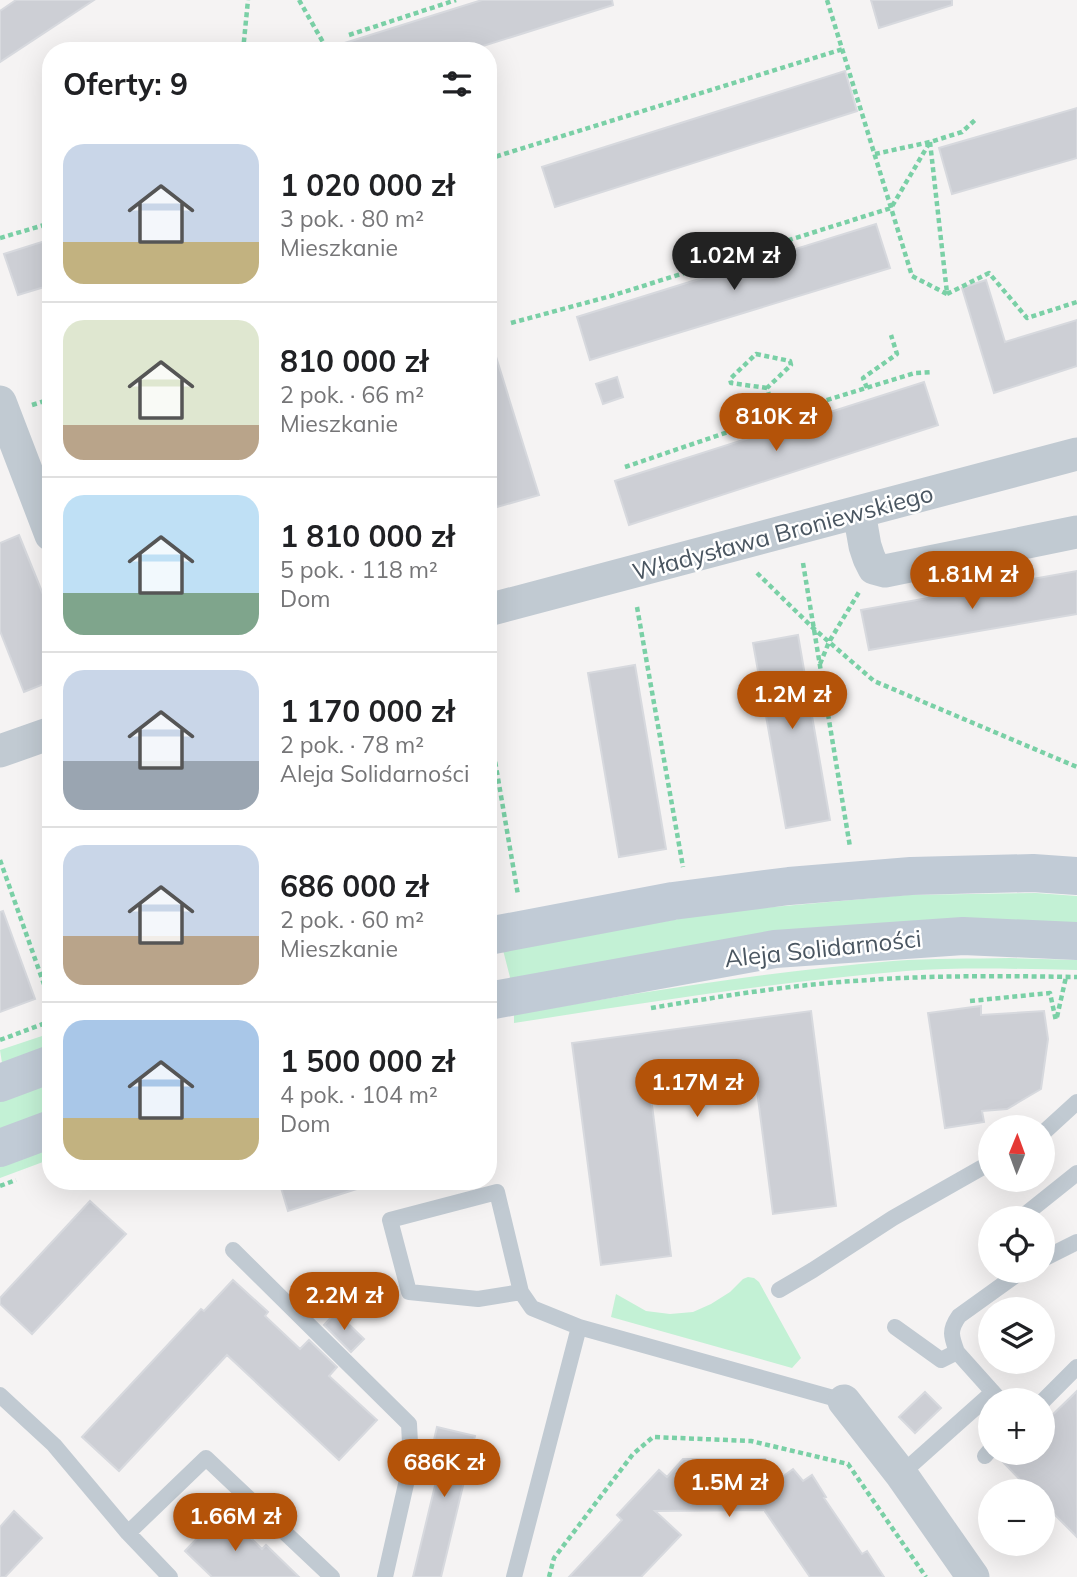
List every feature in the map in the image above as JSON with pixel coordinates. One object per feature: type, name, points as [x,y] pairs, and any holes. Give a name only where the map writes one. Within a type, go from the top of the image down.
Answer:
[{"type":"main road","points":[[497,934],[673,901],[789,886],[911,876],[1033,873],[1077,876]]},
{"type":"main road","name":"Aleja Solidarności","points":[[497,998],[775,949],[962,936],[1072,959]]},
{"type":"main road","points":[[0,1083],[42,1067]]},
{"type":"main road","points":[[0,1148],[42,1132]]},
{"type":"street","points":[[15,404],[42,502]]},
{"type":"street","name":"Władysława Broniewskiego","points":[[497,608],[1077,454]]},
{"type":"street","points":[[859,512],[869,558],[874,568],[885,571],[1077,532]]},
{"type":"street","points":[[0,751],[42,736]]},
{"type":"street","points":[[844,1401],[901,1474],[973,1577]]},
{"type":"lane","points":[[1055,1122],[1077,1102]]},
{"type":"lane","points":[[779,1290],[893,1218],[978,1170]]},
{"type":"lane","points":[[1036,1206],[1077,1173]]},
{"type":"lane","points":[[521,1292],[478,1299],[409,1292],[390,1220],[497,1192],[521,1292],[532,1308],[579,1327],[844,1401]]},
{"type":"lane","points":[[1055,1253],[1077,1242]]},
{"type":"lane","points":[[233,1250],[409,1424],[411,1462],[385,1577]]},
{"type":"lane","points":[[989,1388],[957,1352],[952,1338],[952,1326],[959,1316],[1005,1283]]},
{"type":"lane","points":[[514,1577],[579,1327]]},
{"type":"lane","points":[[895,1327],[941,1360],[957,1352]]},
{"type":"lane","points":[[1055,1389],[1077,1367]]},
{"type":"lane","points":[[0,1395],[54,1445],[128,1533],[170,1577]]},
{"type":"lane","points":[[901,1474],[978,1411]]},
{"type":"lane","points":[[128,1533],[206,1458],[332,1577]]},
{"type":"path","points":[[244,42],[248,0]]},
{"type":"path","points":[[299,0],[323,42]]},
{"type":"path","points":[[349,35],[456,0]]},
{"type":"path","points":[[827,0],[912,276],[947,294]]},
{"type":"path","points":[[497,156],[843,49]]},
{"type":"path","points":[[875,154],[962,132],[975,120]]},
{"type":"path","points":[[511,323],[611,296],[891,208],[930,142]]},
{"type":"path","points":[[930,142],[947,294]]},
{"type":"path","points":[[0,238],[42,226]]},
{"type":"path","points":[[947,294],[989,273],[1027,318],[1077,302]]},
{"type":"path","points":[[867,388],[863,378],[897,354],[891,335]]},
{"type":"path","points":[[756,354],[790,361],[791,365],[767,388],[731,383],[730,379],[756,354]]},
{"type":"path","points":[[625,467],[775,416],[915,373],[932,372]]},
{"type":"path","points":[[767,388],[775,416]]},
{"type":"path","points":[[15,404],[42,400]]},
{"type":"path","points":[[803,563],[850,847]]},
{"type":"path","points":[[820,665],[829,642],[874,568]]},
{"type":"path","points":[[757,573],[813,628],[874,681],[1077,767]]},
{"type":"path","points":[[637,607],[683,868]]},
{"type":"path","points":[[497,772],[518,895]]},
{"type":"path","points":[[0,860],[42,979]]},
{"type":"path","points":[[1072,959],[1077,977]]},
{"type":"path","points":[[970,1001],[1050,993],[1056,1021],[1072,959]]},
{"type":"path","points":[[642,1009],[733,995],[867,980],[972,975],[1072,959]]},
{"type":"path","points":[[0,1040],[42,1024]]},
{"type":"path","points":[[549,1577],[554,1558],[633,1454],[653,1437],[751,1441],[848,1464],[926,1577]]},
{"type":"green space","points":[[1036,893],[1077,896],[1077,924],[511,981],[503,950],[718,912],[907,895]]},
{"type":"green space","points":[[1010,958],[1077,960],[1077,970],[906,971],[709,994],[514,1023],[514,1015],[750,977],[893,961]]},
{"type":"green space","points":[[42,1036],[42,1048],[2,1063],[0,1050]]},
{"type":"green space","points":[[42,1083],[42,1116],[0,1132],[0,1098]]},
{"type":"green space","points":[[42,1150],[42,1162],[0,1178],[0,1166]]},
{"type":"green space","points":[[748,1277],[759,1282],[801,1358],[792,1368],[611,1317],[616,1294],[646,1311],[670,1314],[693,1312],[730,1292]]},
{"type":"building","points":[[16,0],[94,0],[0,62],[0,11]]},
{"type":"building","points":[[482,0],[612,0],[613,5],[496,42],[348,42]]},
{"type":"building","points":[[871,0],[952,0],[952,5],[879,28]]},
{"type":"building","points":[[845,71],[857,111],[555,207],[542,167]]},
{"type":"building","points":[[1077,108],[1077,158],[952,194],[939,148]]},
{"type":"building","points":[[876,224],[890,268],[590,360],[577,317]]},
{"type":"building","points":[[42,242],[42,288],[18,295],[4,254]]},
{"type":"building","points":[[986,280],[1005,342],[1077,320],[1077,366],[994,393],[962,288]]},
{"type":"building","points":[[497,360],[539,495],[497,507]]},
{"type":"building","points":[[617,377],[623,397],[603,404],[596,384]]},
{"type":"building","points":[[924,382],[938,425],[629,525],[615,481]]},
{"type":"building","points":[[19,535],[42,592],[42,685],[24,692],[0,631],[0,543]]},
{"type":"building","points":[[1077,571],[1077,614],[869,650],[861,610]]},
{"type":"building","points":[[798,635],[830,820],[786,828],[753,643]]},
{"type":"building","points":[[635,665],[666,849],[619,857],[588,673]]},
{"type":"building","points":[[3,911],[35,999],[0,1012],[0,912]]},
{"type":"building","points":[[981,1006],[981,1015],[1044,1011],[1048,1039],[1041,1089],[1007,1109],[982,1111],[983,1115],[978,1115],[978,1123],[945,1128],[928,1013]]},
{"type":"building","points":[[811,1011],[836,1206],[773,1214],[755,1075],[650,1089],[671,1256],[601,1265],[572,1043]]},
{"type":"building","points":[[282,1190],[354,1190],[288,1211]]},
{"type":"building","points":[[90,1201],[126,1234],[32,1334],[0,1304],[0,1298]]},
{"type":"building","points":[[233,1280],[268,1312],[265,1316],[300,1349],[309,1340],[337,1367],[329,1376],[377,1420],[339,1460],[227,1355],[119,1471],[82,1437],[201,1309],[204,1311]]},
{"type":"building","points":[[336,1312],[364,1339],[351,1352],[324,1325]]},
{"type":"building","points":[[1077,1391],[1077,1537],[1055,1515],[1055,1479],[1019,1479],[1006,1465],[1055,1465],[1055,1412]]},
{"type":"building","points":[[925,1392],[941,1408],[915,1433],[899,1417]]},
{"type":"building","points":[[437,1427],[475,1436],[441,1577],[413,1577],[439,1469],[428,1466]]},
{"type":"building","points":[[683,1459],[765,1459],[778,1480],[793,1469],[803,1481],[812,1475],[826,1497],[824,1498],[862,1554],[867,1551],[884,1577],[810,1577],[764,1510],[655,1511],[681,1535],[641,1577],[569,1577],[622,1520],[617,1515],[659,1470],[667,1477]]},
{"type":"building","points":[[14,1511],[42,1538],[5,1577],[0,1577],[0,1527]]},
{"type":"building","points":[[223,1511],[262,1549],[266,1545],[299,1577],[212,1577],[185,1551]]}]
